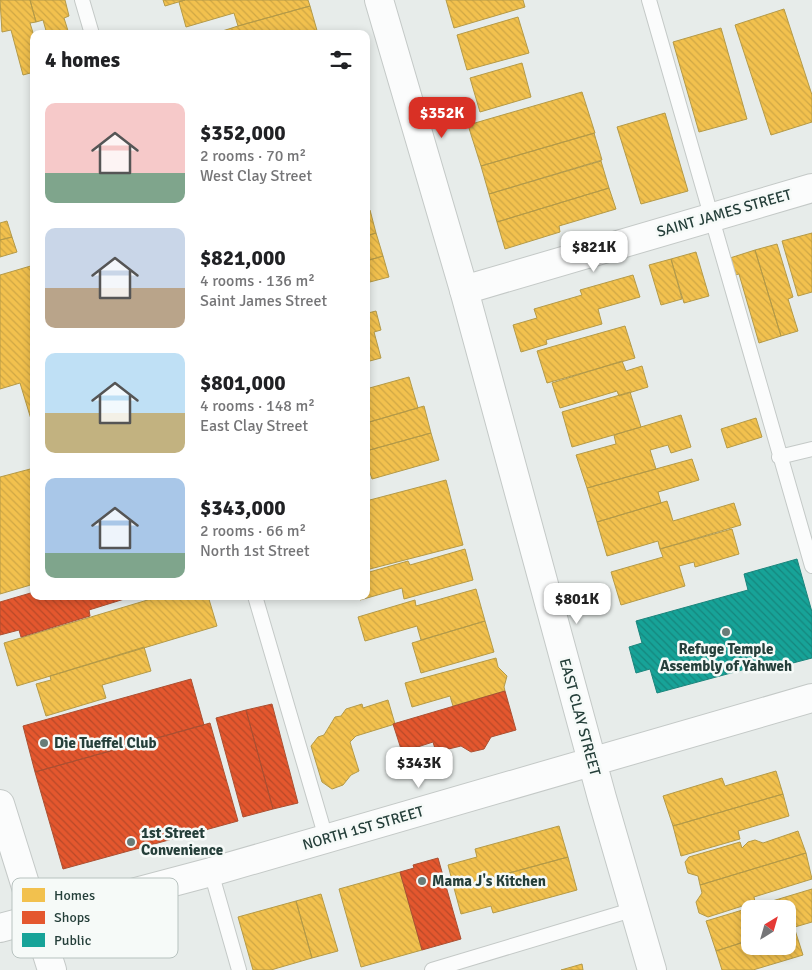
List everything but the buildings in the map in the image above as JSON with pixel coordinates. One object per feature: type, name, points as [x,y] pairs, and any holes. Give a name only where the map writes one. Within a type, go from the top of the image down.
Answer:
[{"type":"street","name":"EAST CLAY STREET","points":[[379,0],[464,290],[652,970]]},
{"type":"street","name":"SAINT JAMES STREET","points":[[464,290],[711,216],[812,188]]},
{"type":"street","name":"NORTH 1ST STREET","points":[[178,881],[812,698]]},
{"type":"street","points":[[0,804],[23,878]]},
{"type":"street","points":[[48,958],[52,970]]},
{"type":"lane","points":[[82,0],[91,30]]},
{"type":"lane","points":[[649,0],[812,566]]},
{"type":"lane","points":[[779,456],[812,448]]},
{"type":"lane","points":[[256,600],[326,838]]},
{"type":"lane","points":[[211,872],[239,970]]},
{"type":"lane","points":[[432,970],[635,909]]},
{"type":"place","name":"Refuge Temple Assembly of Yahweh","points":[[726,632]]},
{"type":"place","name":"Die Tueffel Club","points":[[44,743]]},
{"type":"place","name":"1st Street Convenience","points":[[131,842]]},
{"type":"place","name":"Mama J's Kitchen","points":[[422,881]]}]
